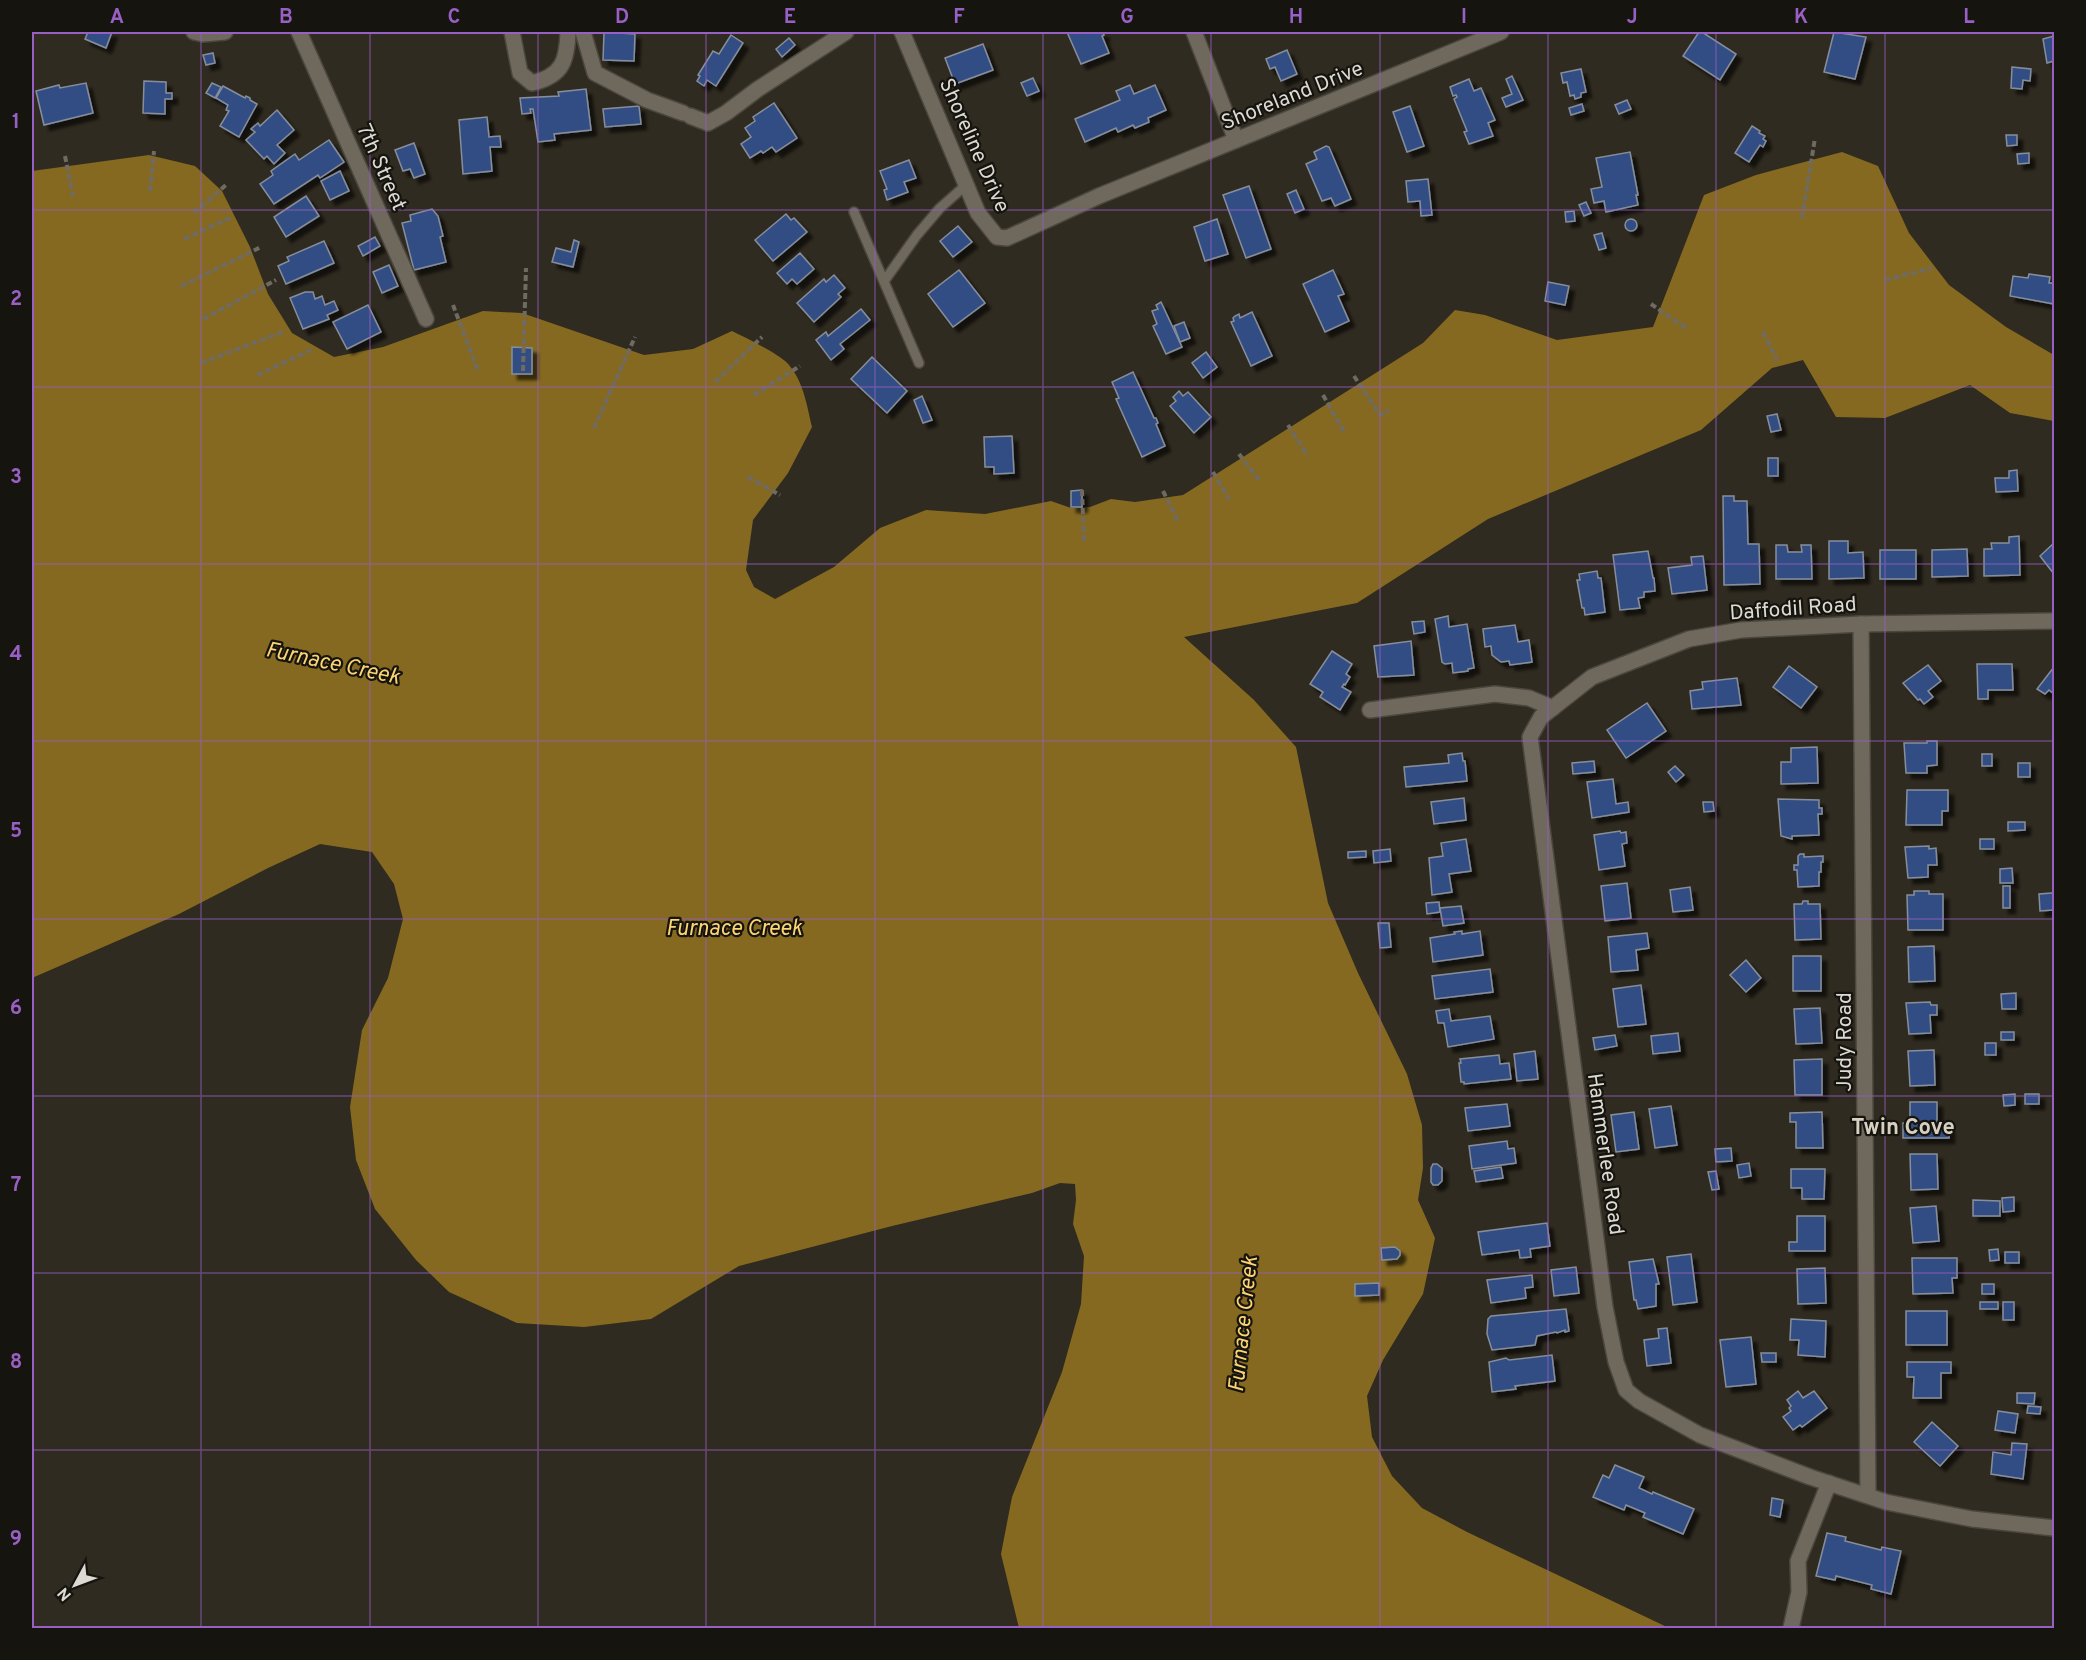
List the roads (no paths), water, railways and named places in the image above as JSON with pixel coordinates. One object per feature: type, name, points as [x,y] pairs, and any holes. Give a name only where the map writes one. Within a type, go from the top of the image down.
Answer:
[{"type":"street","points":[[194,32],[203,34],[225,32]]},
{"type":"street","name":"7th Street","points":[[299,32],[426,319]]},
{"type":"street","points":[[512,32],[520,73],[532,83],[557,72],[567,55],[568,32]]},
{"type":"street","points":[[583,32],[595,73],[647,100],[708,123],[846,32]]},
{"type":"street","name":"Shoreline Drive","points":[[902,32],[978,213],[997,237],[1007,238],[1099,196]]},
{"type":"street","points":[[1194,32],[1236,140]]},
{"type":"street","name":"Shoreland Drive","points":[[1099,196],[1501,32]]},
{"type":"street","name":"Daffodil Road","points":[[1553,708],[1592,677],[1689,639],[1741,630],[1861,624],[2055,621]]},
{"type":"street","name":"Judy Road","points":[[1861,624],[1868,1495]]},
{"type":"street","points":[[1370,710],[1495,694],[1529,698],[1553,708]]},
{"type":"street","name":"Hammerlee Road","points":[[1553,708],[1541,717],[1530,737],[1604,1296],[1616,1362],[1626,1390],[1639,1401],[1700,1435],[1886,1502],[1972,1520],[2055,1528]]},
{"type":"street","points":[[1791,1629],[1799,1592],[1798,1561],[1829,1483]]},
{"type":"lane","points":[[885,280],[940,208],[966,185]]},
{"type":"lane","points":[[854,212],[885,280],[906,339],[919,363]]},
{"type":"water","name":"Furnace Creek","points":[[1842,152],[1878,166],[1909,233],[1949,285],[2006,327],[2054,355],[2054,421],[2010,413],[1970,385],[1885,418],[1836,417],[1803,360],[1772,368],[1701,430],[1488,519],[1357,603],[1184,637],[1254,700],[1296,747],[1328,903],[1358,973],[1407,1074],[1422,1125],[1423,1168],[1418,1200],[1435,1238],[1423,1294],[1383,1360],[1367,1396],[1372,1437],[1392,1476],[1422,1508],[1467,1532],[1669,1628],[1019,1628],[1001,1554],[1012,1497],[1062,1372],[1081,1304],[1084,1256],[1073,1224],[1075,1184],[1060,1183],[1032,1193],[892,1226],[739,1266],[651,1319],[584,1327],[517,1323],[449,1292],[416,1260],[375,1209],[356,1160],[350,1107],[362,1030],[388,978],[403,919],[394,884],[372,852],[320,844],[179,914],[32,978],[32,171],[149,155],[195,166],[222,191],[250,247],[268,294],[292,333],[334,357],[383,347],[483,311],[522,313],[644,355],[693,349],[732,331],[771,351],[789,365],[798,379],[812,427],[788,473],[753,520],[746,570],[754,587],[775,599],[834,567],[880,528],[926,510],[985,514],[1051,501],[1071,508],[1090,507],[1111,499],[1135,502],[1183,495],[1423,343],[1455,310],[1485,315],[1557,340],[1653,327],[1704,195],[1756,175]]},
{"type":"district","name":"Twin Cove","points":[[1903,1126]]}]
